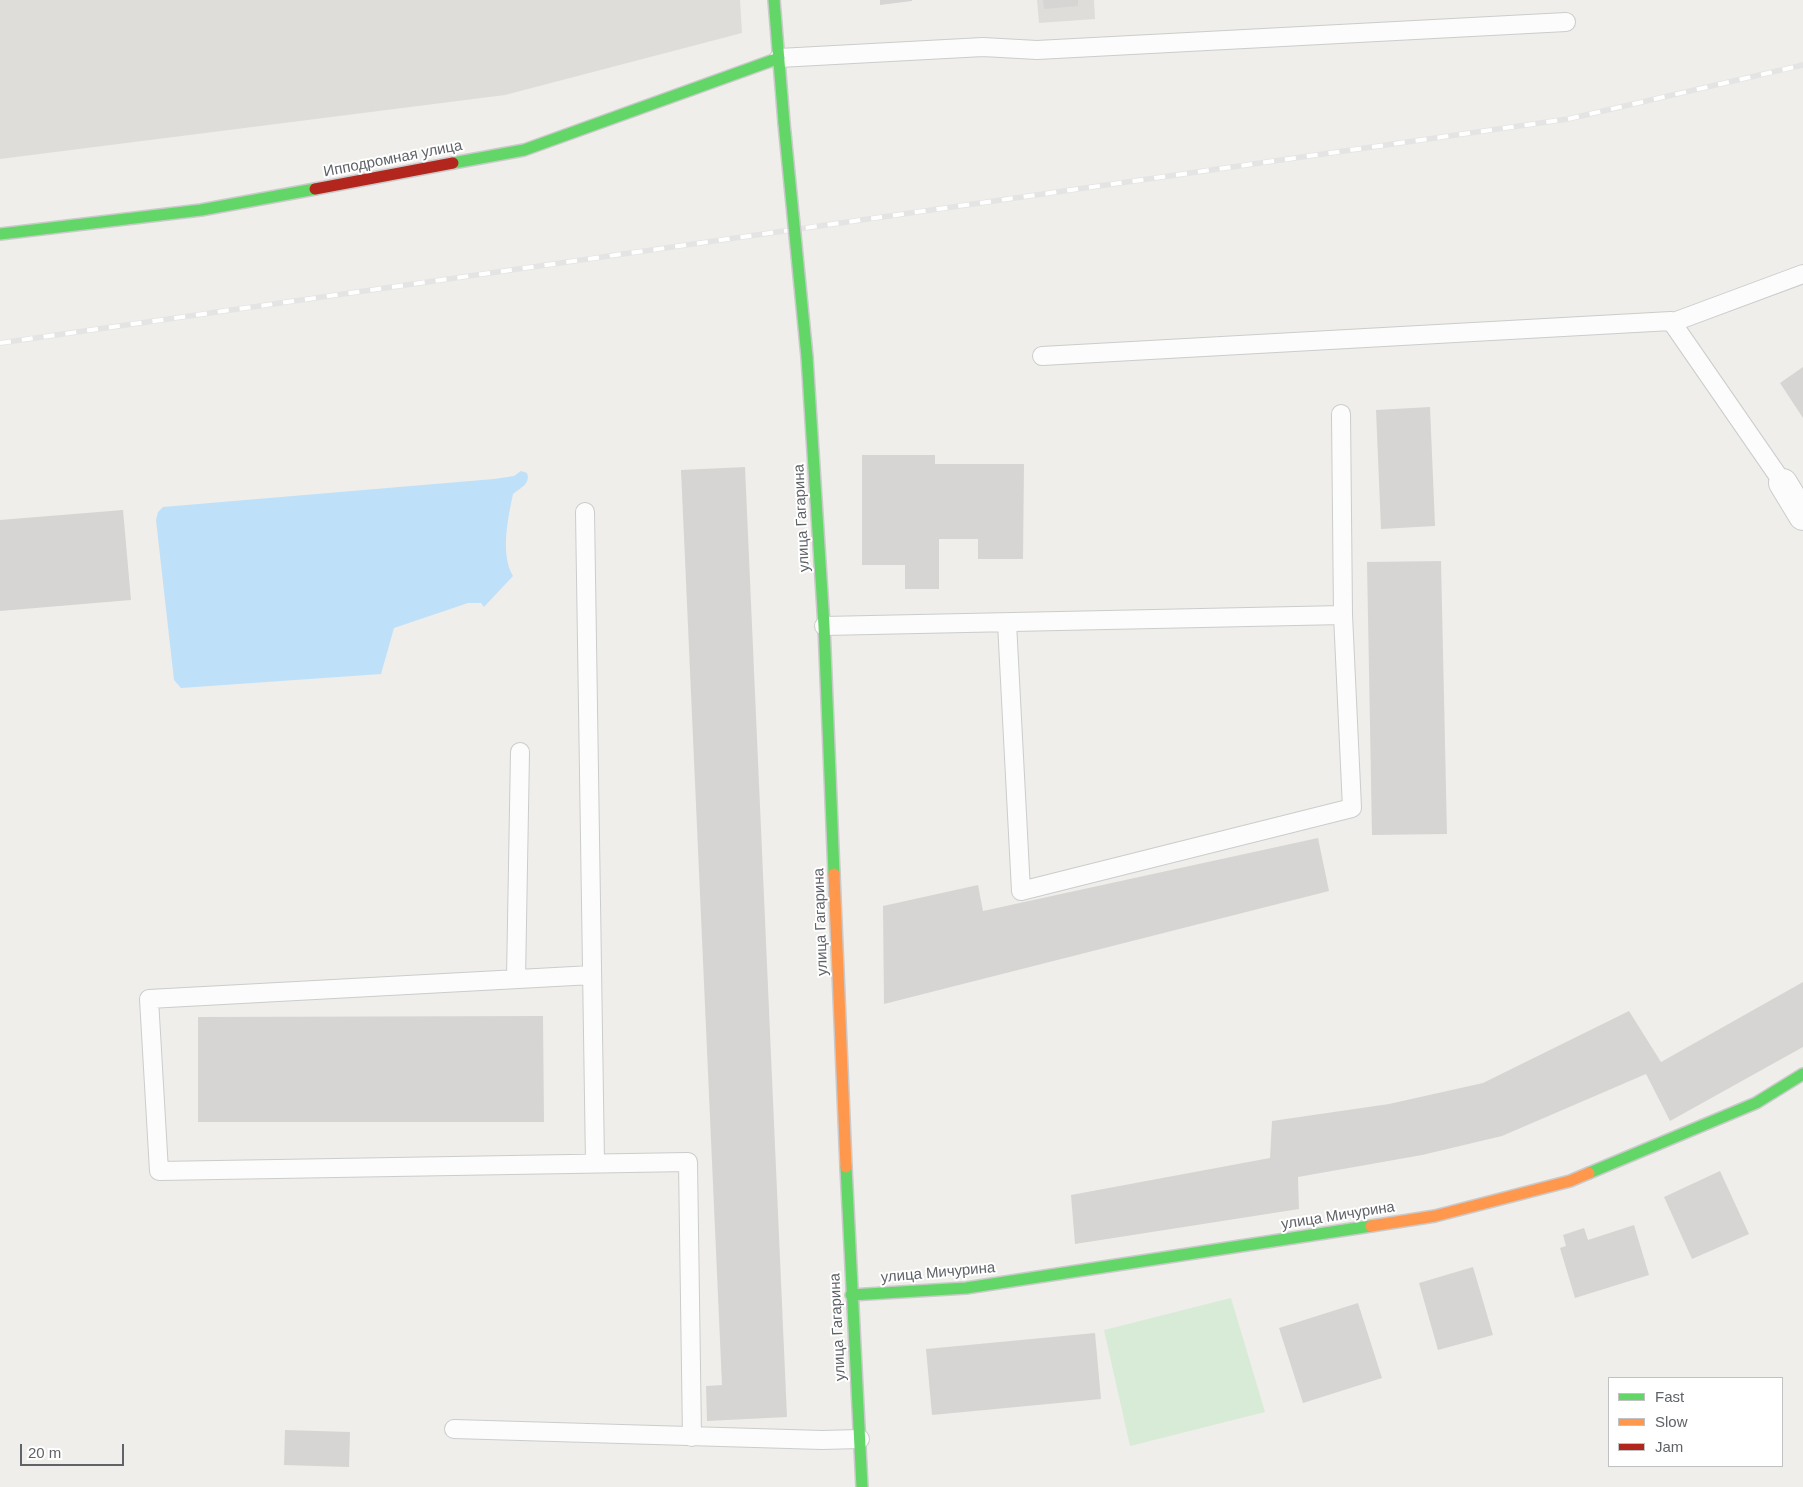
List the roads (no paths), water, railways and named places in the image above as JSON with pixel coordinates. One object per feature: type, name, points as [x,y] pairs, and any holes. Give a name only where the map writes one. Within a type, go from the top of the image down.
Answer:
[{"type":"street","points":[[774,0],[779,58]]},
{"type":"street","name":"улица Гагарина","points":[[779,58],[807,357],[824,626],[851,1295],[862,1487]]},
{"type":"street","name":"Ипподромная улица","points":[[0,234],[201,210],[524,150],[779,58]]},
{"type":"street","points":[[1783,483],[1803,516]]},
{"type":"street","name":"улица Мичурина","points":[[851,1295],[966,1288],[1435,1216],[1570,1181],[1756,1103],[1803,1074]]},
{"type":"lane","points":[[779,58],[983,47],[1037,50],[1566,22]]},
{"type":"lane","points":[[1042,356],[1671,322],[1803,274]]},
{"type":"lane","points":[[1671,322],[1783,483]]},
{"type":"lane","points":[[1007,623],[1022,891],[1352,808],[1343,614],[1341,414]]},
{"type":"lane","points":[[584,512],[595,1163]]},
{"type":"lane","points":[[824,626],[1343,614]]},
{"type":"lane","points":[[516,979],[520,752]]},
{"type":"lane","points":[[592,975],[149,999],[158,1170],[688,1162],[692,1436]]},
{"type":"lane","points":[[454,1429],[822,1440],[860,1439]]},
{"type":"water","points":[[521,471],[527,473],[528,477],[526,483],[513,494],[506,536],[507,557],[513,576],[484,607],[481,603],[468,603],[394,628],[381,674],[181,688],[174,680],[156,520],[158,512],[163,507],[494,479],[514,476]]},
{"type":"railway","points":[[0,343],[1568,119],[1803,65]]}]
